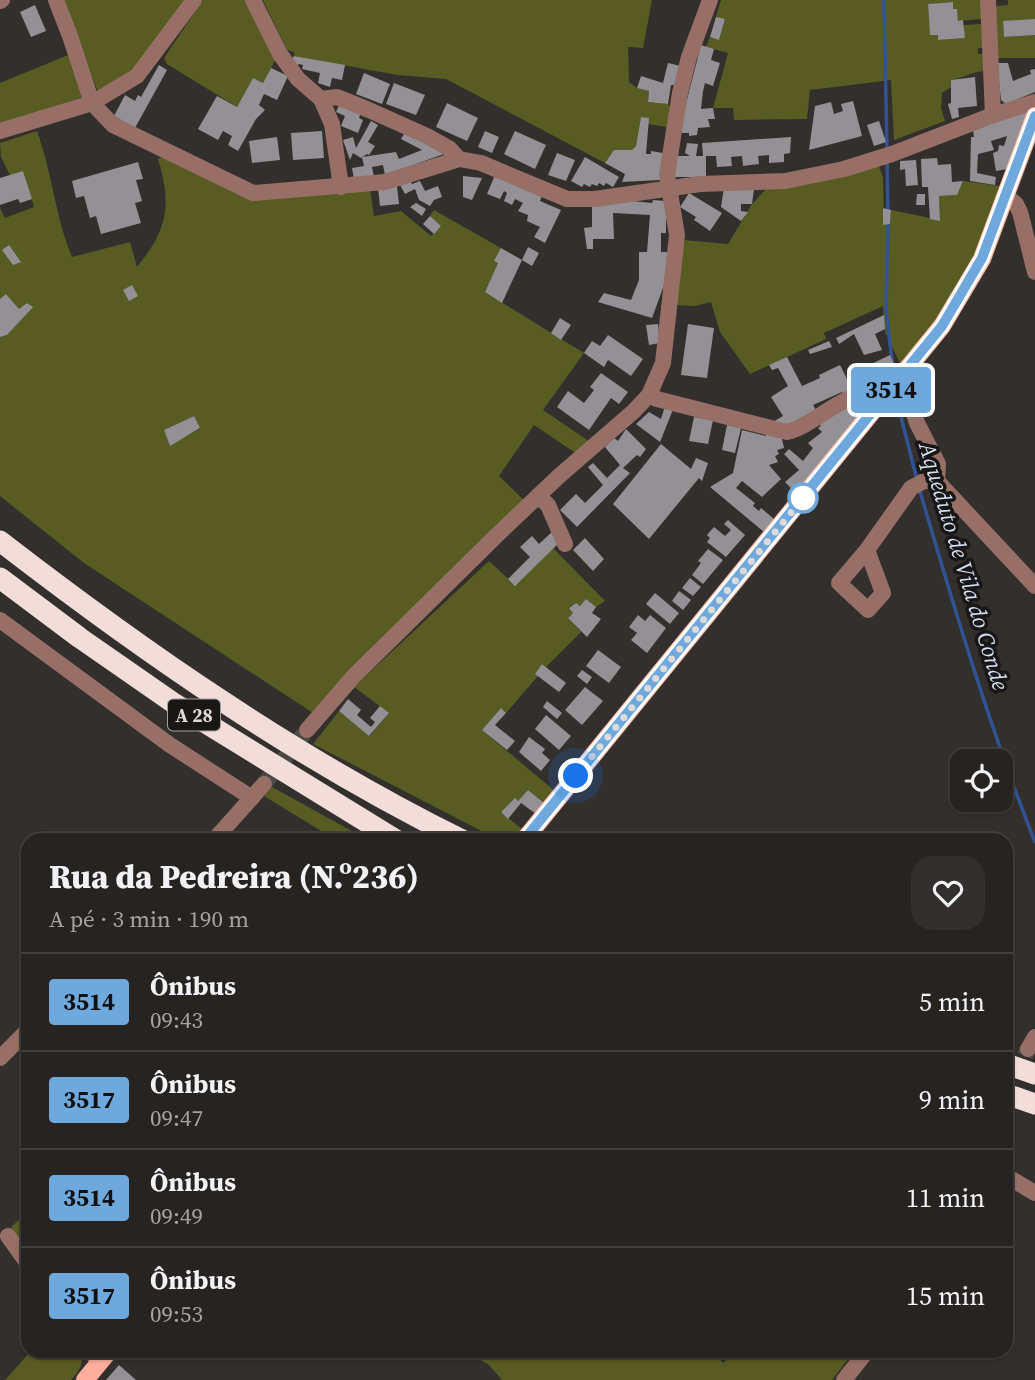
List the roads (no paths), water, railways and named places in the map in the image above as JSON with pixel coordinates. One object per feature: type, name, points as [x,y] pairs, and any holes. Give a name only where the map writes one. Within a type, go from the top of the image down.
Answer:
[{"type":"highway","name":"A 28","points":[[0,541],[66,592],[248,717],[333,769],[449,833]]},
{"type":"highway","name":"A 28","points":[[0,578],[80,638],[176,704],[385,833]]},
{"type":"highway","points":[[1013,1066],[1035,1074]]},
{"type":"highway","points":[[1013,1096],[1035,1104]]},
{"type":"main road","points":[[530,833],[887,396],[958,302],[982,258],[1030,138],[1035,116]]},
{"type":"main road","points":[[85,1380],[98,1358]]},
{"type":"street","points":[[56,0],[92,103],[113,125],[253,192],[385,182],[459,159],[481,163],[567,199],[595,199],[700,184],[785,181],[823,174],[892,154],[993,115],[1035,102]]},
{"type":"street","points":[[0,131],[92,103],[137,76],[194,0]]},
{"type":"street","points":[[253,0],[280,54],[298,79],[321,99],[331,124],[340,165],[341,187]]},
{"type":"street","points":[[307,730],[353,677],[538,496],[649,395],[663,363],[677,234],[667,175],[680,93],[689,57],[710,0]]},
{"type":"street","points":[[988,0],[993,115]]},
{"type":"street","points":[[321,99],[337,97],[369,110],[427,136],[450,149],[459,159]]},
{"type":"street","points":[[1006,196],[1016,204],[1020,212],[1035,272]]},
{"type":"street","points":[[902,377],[917,423],[938,464],[937,481],[1035,586]]},
{"type":"street","points":[[649,395],[787,432],[856,397],[876,392],[887,396]]},
{"type":"street","points":[[867,550],[911,488],[924,481],[937,481]]},
{"type":"street","points":[[538,496],[548,505],[565,544]]},
{"type":"street","points":[[0,620],[170,745],[252,798]]},
{"type":"street","points":[[220,833],[264,784]]},
{"type":"street","points":[[0,1058],[21,1037]]},
{"type":"street","points":[[1013,1180],[1035,1193]]},
{"type":"street","points":[[8,1236],[21,1254]]},
{"type":"street","points":[[844,1380],[861,1358]]},
{"type":"waterway","name":"Aqueduto de Vila do Conde","points":[[884,0],[887,151]]},
{"type":"waterway","name":"Aqueduto de Vila do Conde","points":[[887,162],[888,211]]},
{"type":"waterway","name":"Aqueduto de Vila do Conde","points":[[888,222],[886,309],[892,361]]},
{"type":"waterway","name":"Aqueduto de Vila do Conde","points":[[895,393],[917,480]]},
{"type":"waterway","name":"Aqueduto de Vila do Conde","points":[[919,488],[987,710],[1035,842]]},
{"type":"tunnel","points":[[264,784],[307,730]]},
{"type":"tunnel","points":[[1013,1084],[1028,1049]]}]
